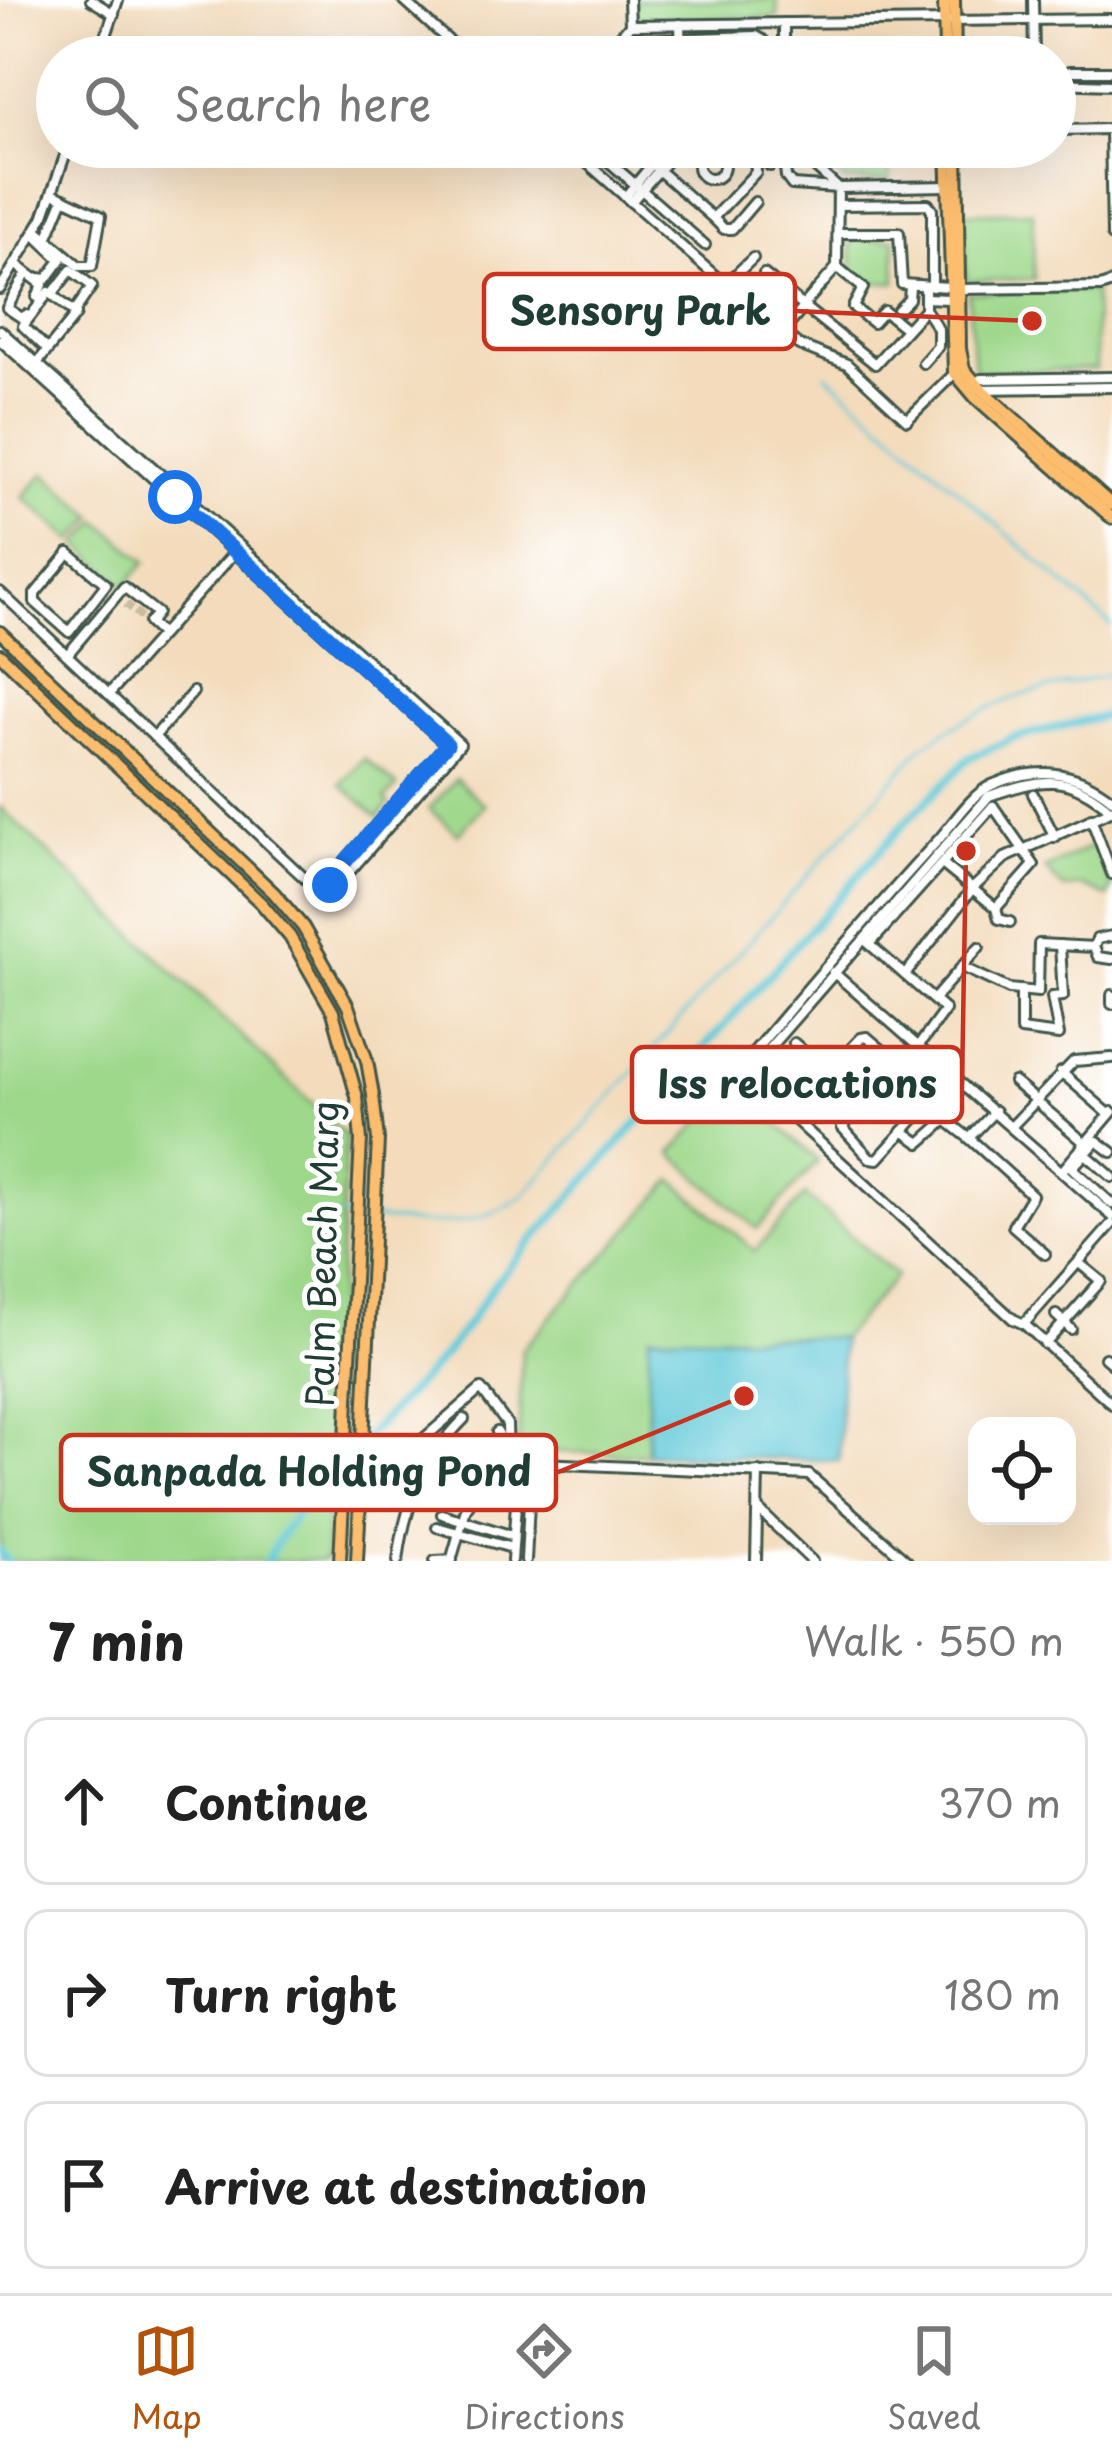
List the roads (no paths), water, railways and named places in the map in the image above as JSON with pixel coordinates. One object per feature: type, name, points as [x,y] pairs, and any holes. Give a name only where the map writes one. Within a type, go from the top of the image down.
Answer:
[{"type":"main road","points":[[944,0],[952,36]]},
{"type":"main road","points":[[948,36],[954,0]]},
{"type":"main road","points":[[950,168],[959,370],[1104,502],[1112,518]]},
{"type":"main road","points":[[952,186],[954,168]]},
{"type":"main road","name":"Palm Beach Marg","points":[[0,632],[237,855],[303,927],[348,1006],[367,1061],[378,1140],[357,1561]]},
{"type":"main road","name":"Palm Beach Marg","points":[[0,654],[226,867],[290,937],[333,1012],[351,1065],[361,1141],[340,1561]]},
{"type":"street","points":[[91,0],[114,14]]},
{"type":"street","points":[[106,36],[118,0]]},
{"type":"street","points":[[403,0],[443,36]]},
{"type":"street","points":[[619,36],[629,25],[629,0]]},
{"type":"street","points":[[1033,0],[1033,36]]},
{"type":"street","points":[[629,25],[1112,19]]},
{"type":"street","points":[[784,22],[784,36]]},
{"type":"street","points":[[680,24],[681,36]]},
{"type":"street","points":[[1076,71],[1112,71]]},
{"type":"street","points":[[1076,84],[1112,85]]},
{"type":"street","points":[[1076,130],[1111,129],[1112,236]]},
{"type":"street","points":[[0,289],[43,218],[61,168]]},
{"type":"street","points":[[593,168],[799,345],[847,364],[907,420],[959,370]]},
{"type":"street","points":[[614,168],[705,245]]},
{"type":"street","points":[[628,199],[655,168]]},
{"type":"street","points":[[657,168],[722,228],[731,230],[755,202]]},
{"type":"street","points":[[713,218],[756,168]]},
{"type":"street","points":[[785,168],[793,185],[952,186]]},
{"type":"street","points":[[783,332],[837,267],[838,188],[816,168]]},
{"type":"street","points":[[35,233],[79,266],[92,266],[101,216],[52,193]]},
{"type":"street","points":[[47,239],[64,198]]},
{"type":"street","points":[[838,205],[928,204],[932,215],[927,295],[938,346],[923,363]]},
{"type":"street","points":[[43,218],[54,223]]},
{"type":"street","points":[[18,264],[45,280],[60,263],[35,233]]},
{"type":"street","points":[[838,233],[899,233],[901,282],[927,295],[1112,283]]},
{"type":"street","points":[[725,285],[753,258]]},
{"type":"street","points":[[18,264],[43,285],[22,318],[7,308],[24,278]]},
{"type":"street","points":[[837,267],[863,288],[853,307],[873,322],[882,310],[906,329]]},
{"type":"street","points":[[38,362],[75,316],[90,281],[71,270],[53,293]]},
{"type":"street","points":[[764,274],[875,364],[906,329],[927,295]]},
{"type":"street","points":[[898,310],[909,299],[910,287]]},
{"type":"street","points":[[48,350],[23,326],[46,293],[53,293],[75,311]]},
{"type":"street","points":[[0,330],[447,744],[460,744]]},
{"type":"street","points":[[0,340],[460,744]]},
{"type":"street","points":[[974,387],[1112,376]]},
{"type":"street","points":[[974,387],[1112,387]]},
{"type":"street","points":[[109,694],[238,549]]},
{"type":"street","points":[[69,553],[106,584],[69,632],[42,609],[34,602],[35,594],[69,553]]},
{"type":"street","points":[[67,655],[126,587],[157,613],[149,623],[161,634]]},
{"type":"street","points":[[0,592],[322,890],[338,884],[460,744]]},
{"type":"street","points":[[117,596],[126,604]]},
{"type":"street","points":[[30,620],[42,609]]},
{"type":"street","points":[[154,737],[193,692]]},
{"type":"street","points":[[330,885],[331,878],[447,744]]},
{"type":"street","points":[[863,938],[989,796],[1024,774],[1059,771],[1090,782],[1112,799]]},
{"type":"street","points":[[905,975],[974,887],[1005,858],[1112,810],[1088,790],[1058,781],[1028,782],[989,796],[942,864],[831,970],[750,1070],[743,1072],[1012,1319],[1024,1324],[1112,1404]]},
{"type":"street","points":[[1033,794],[1054,837]]},
{"type":"street","points":[[989,796],[1034,862],[1034,869],[996,908]]},
{"type":"street","points":[[1091,818],[1112,874]]},
{"type":"street","points":[[942,864],[996,908],[999,919],[1010,922]]},
{"type":"street","points":[[1112,937],[1097,939],[1094,947],[1098,957],[1112,959]]},
{"type":"street","points":[[863,938],[945,1010],[920,1044]]},
{"type":"street","points":[[962,967],[1009,989],[1038,992],[1039,944],[1094,947]]},
{"type":"street","points":[[1021,990],[1022,1030],[1059,1035],[1052,997],[1063,996],[1060,945]]},
{"type":"street","points":[[934,999],[979,946]]},
{"type":"street","points":[[831,970],[920,1044],[1112,1220],[1024,1324]]},
{"type":"street","points":[[780,1063],[811,1091],[863,1036],[935,1096],[945,1108],[946,1120],[1032,1195],[1013,1226],[1045,1254]]},
{"type":"street","points":[[794,1043],[828,1073]]},
{"type":"street","points":[[793,1075],[810,1057]]},
{"type":"street","points":[[1012,1126],[1074,1061],[1112,1058]]},
{"type":"street","points":[[896,1065],[842,1130],[874,1160],[935,1096]]},
{"type":"street","points":[[1061,1072],[1109,1118],[1062,1171]]},
{"type":"street","points":[[1014,1082],[1112,1178]]},
{"type":"street","points":[[969,1138],[995,1111]]},
{"type":"street","points":[[903,1131],[920,1143],[946,1120]]},
{"type":"street","points":[[1112,1152],[1100,1141],[1084,1149],[1073,1170],[1112,1204]]},
{"type":"street","points":[[1045,1344],[1101,1281],[1078,1263]]},
{"type":"street","points":[[421,1441],[481,1389],[507,1424],[514,1506],[512,1561]]},
{"type":"street","points":[[398,1561],[404,1520],[417,1483],[438,1445],[464,1419]]},
{"type":"street","points":[[435,1561],[452,1560],[462,1520],[502,1446],[497,1432]]},
{"type":"street","points":[[510,1461],[809,1475],[907,1561]]},
{"type":"street","points":[[526,1561],[531,1463]]},
{"type":"street","points":[[756,1561],[758,1472]]},
{"type":"street","points":[[514,1506],[529,1507]]},
{"type":"street","points":[[757,1508],[812,1561]]},
{"type":"street","points":[[442,1514],[513,1536]]},
{"type":"street","points":[[437,1527],[512,1548]]},
{"type":"water","points":[[649,1335],[842,1338],[839,1461],[647,1454]]},
{"type":"waterway","points":[[826,374],[1112,626]]},
{"type":"waterway","points":[[363,1217],[465,1221],[523,1196],[922,747],[987,709],[1030,693],[1103,677],[1112,670]]},
{"type":"waterway","points":[[267,1561],[300,1509],[443,1355],[495,1283],[901,827],[969,758],[1014,738],[1112,714]]},
{"type":"waterway","points":[[342,1215],[354,1216]]},
{"type":"waterway","points":[[0,1551],[7,1561]]},
{"type":"tunnel","points":[[126,604],[149,623]]},
{"type":"place","name":"Sensory Park","points":[[1032,321]]},
{"type":"place","name":"Iss relocations","points":[[966,851]]},
{"type":"place","name":"Sanpada Holding Pond","points":[[744,1396]]}]
